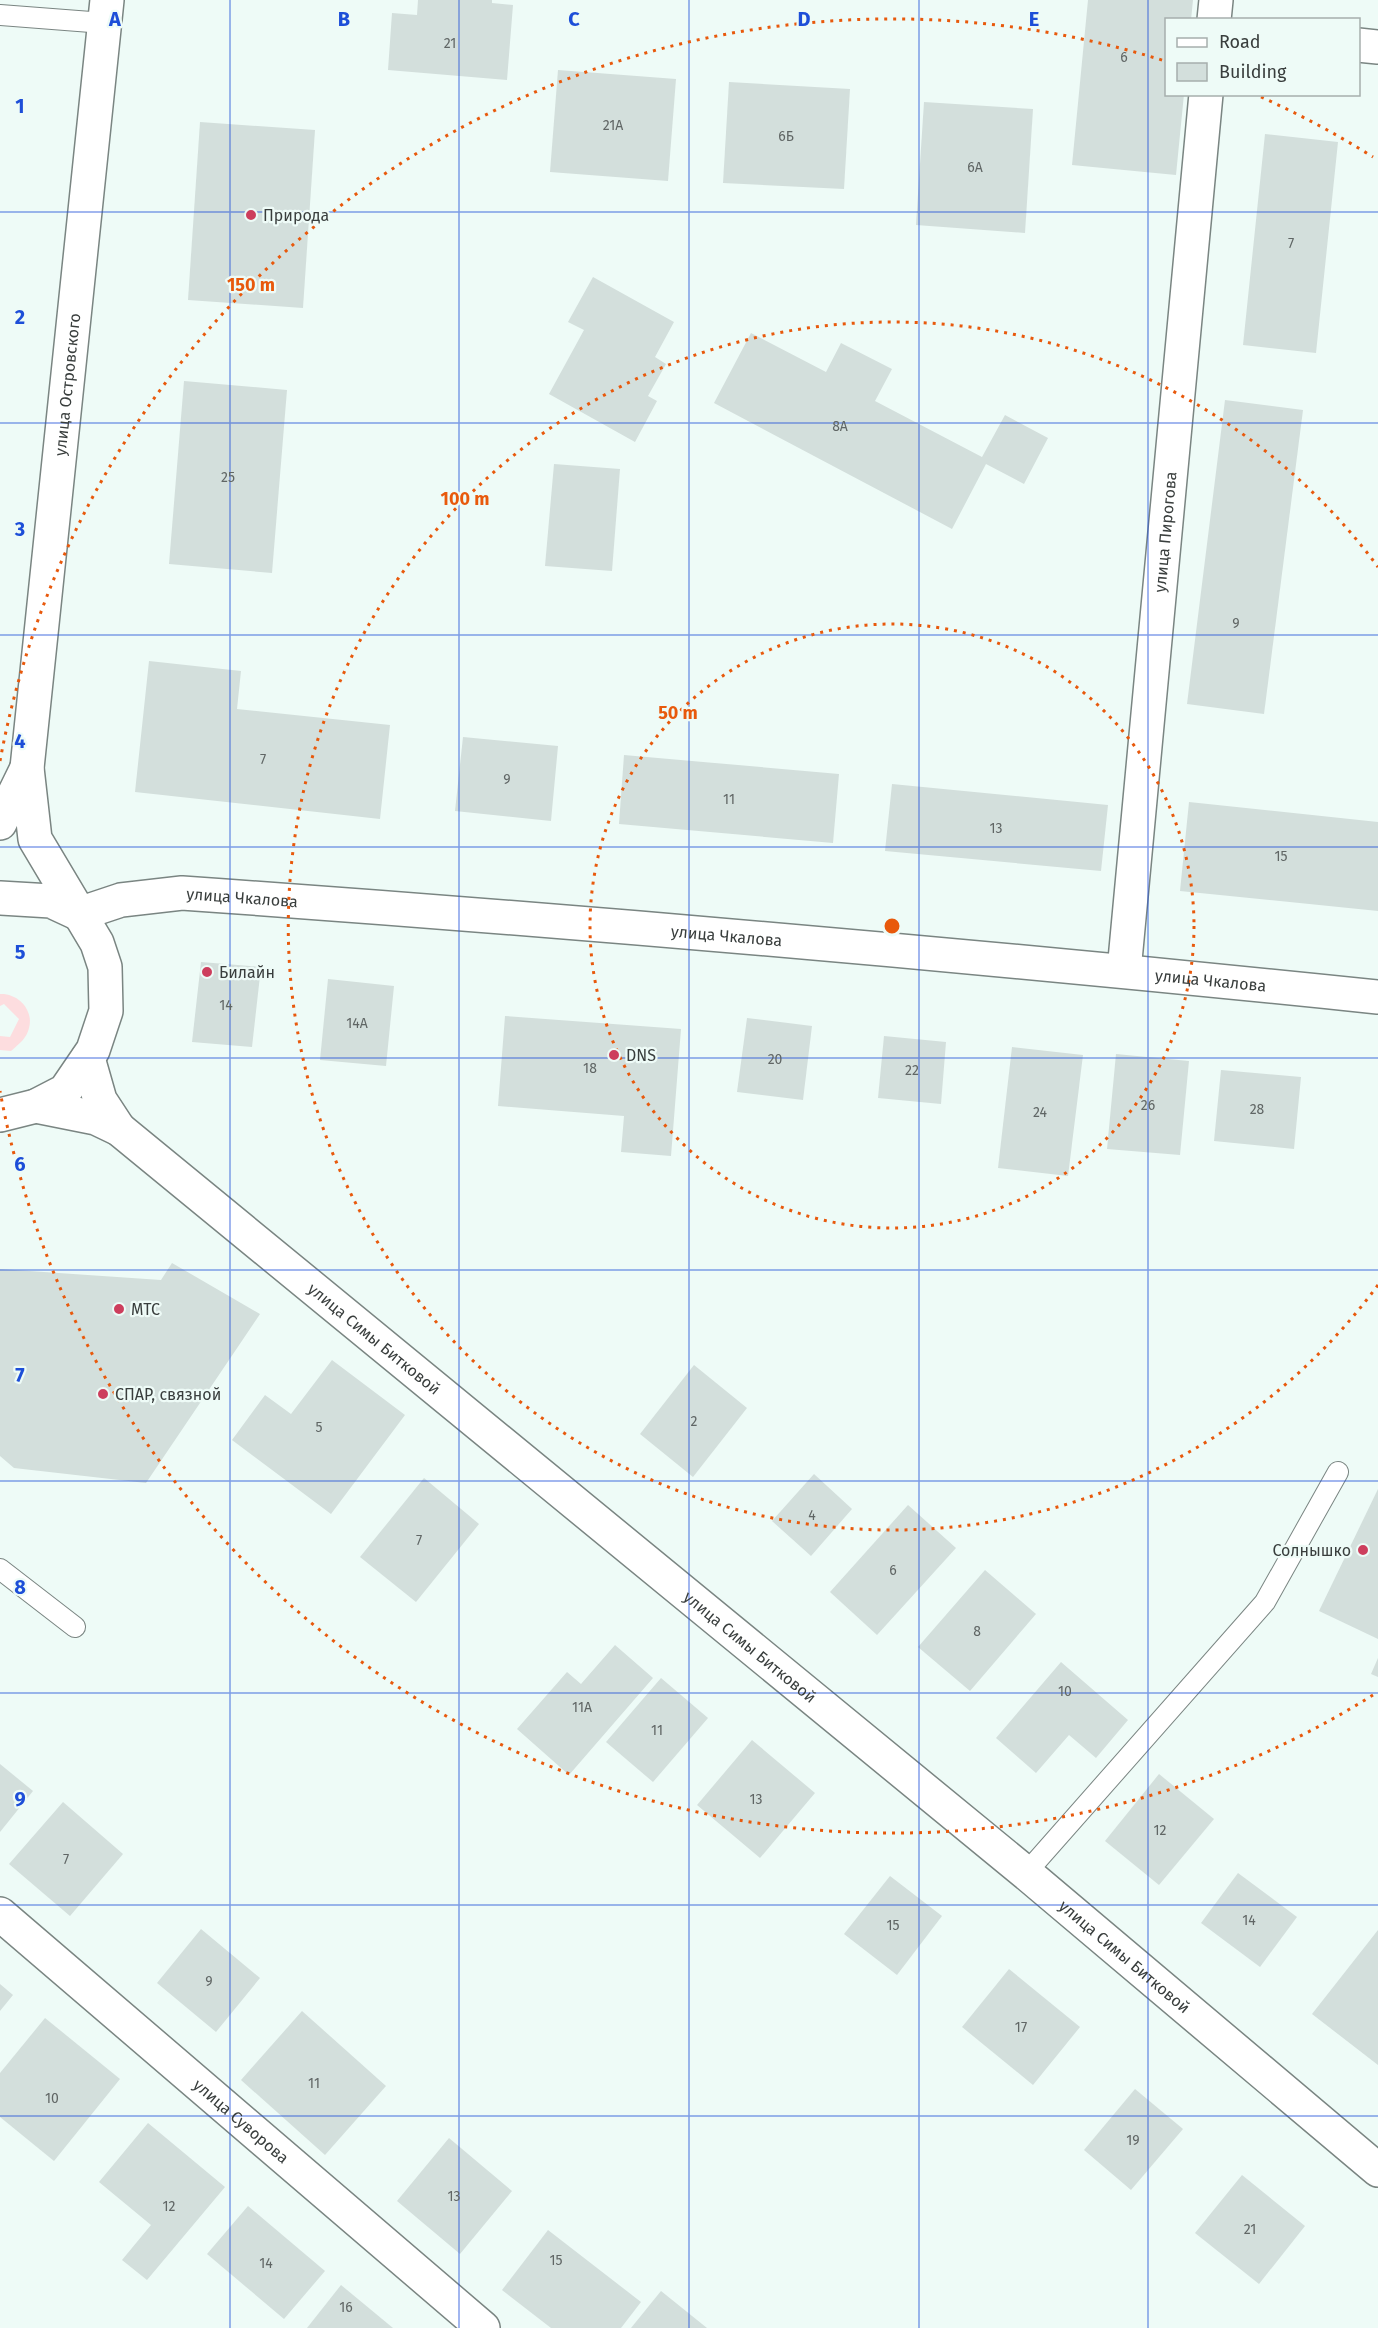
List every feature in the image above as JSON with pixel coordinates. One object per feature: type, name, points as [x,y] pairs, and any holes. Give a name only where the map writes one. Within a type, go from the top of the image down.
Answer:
[{"type":"street","points":[[1214,18],[1216,0]]},
{"type":"street","name":"улица Островского","points":[[12,1109],[65,1091],[93,1050],[106,1011],[105,967],[98,943],[35,839],[27,768],[106,11]]},
{"type":"street","points":[[1360,45],[1378,47]]},
{"type":"street","name":"улица Пирогова","points":[[1124,971],[1206,96]]},
{"type":"street","name":"улица Островского","points":[[0,823],[27,768]]},
{"type":"street","name":"улица Чкалова","points":[[79,915],[122,900],[182,893],[555,919],[1124,971],[1378,997]]},
{"type":"street","points":[[0,898],[51,901],[79,915]]},
{"type":"street","points":[[88,1058],[100,1100],[119,1129]]},
{"type":"street","points":[[12,1109],[96,1118],[119,1129]]},
{"type":"street","name":"улица Симы Битковой","points":[[119,1129],[1026,1873],[1378,2170]]},
{"type":"street","name":"улица Суворова","points":[[0,1914],[483,2328]]},
{"type":"lane","points":[[0,15],[106,11]]},
{"type":"lane","points":[[1026,1873],[1265,1602],[1338,1472]]},
{"type":"lane","points":[[0,1569],[75,1627]]},
{"type":"shaded area","points":[[0,994],[13,996],[23,1004],[29,1015],[29,1028],[26,1035],[11,1051],[0,1050],[0,1036],[10,1037],[19,1019],[4,1004],[0,1006]]},
{"type":"building","points":[[418,0],[492,0],[492,3],[513,5],[507,80],[388,70],[392,13],[417,15]]},
{"type":"building","points":[[1088,0],[1193,0],[1191,18],[1165,18],[1165,96],[1184,96],[1176,175],[1072,165]]},
{"type":"building","points":[[558,70],[676,79],[668,181],[550,172]]},
{"type":"building","points":[[729,82],[850,89],[844,189],[723,183]]},
{"type":"building","points":[[924,102],[1033,109],[1025,233],[916,225]]},
{"type":"building","name":"Природа","points":[[200,122],[315,130],[303,308],[188,300]]},
{"type":"building","points":[[1265,134],[1338,142],[1316,353],[1243,345]]},
{"type":"building","points":[[593,277],[674,322],[655,357],[666,364],[648,396],[657,401],[635,442],[549,394],[584,330],[568,322]]},
{"type":"building","points":[[751,333],[826,372],[841,343],[892,369],[875,401],[982,457],[1005,415],[1048,438],[1024,484],[986,464],[952,529],[714,403]]},
{"type":"building","points":[[184,381],[287,390],[272,573],[169,564]]},
{"type":"building","points":[[1225,400],[1303,410],[1264,714],[1187,704]]},
{"type":"building","points":[[554,464],[620,469],[612,571],[545,566]]},
{"type":"building","points":[[149,661],[241,671],[237,709],[390,725],[380,819],[135,792]]},
{"type":"building","points":[[463,737],[558,746],[551,821],[455,811]]},
{"type":"building","points":[[624,755],[839,774],[833,843],[619,824]]},
{"type":"building","points":[[892,784],[1108,805],[1101,871],[885,851]]},
{"type":"building","points":[[1189,802],[1378,822],[1378,911],[1180,891]]},
{"type":"building","points":[[201,962],[261,967],[252,1047],[192,1042]]},
{"type":"building","points":[[328,979],[394,986],[386,1066],[320,1060]]},
{"type":"building","points":[[505,1016],[681,1029],[671,1156],[621,1152],[624,1116],[498,1106]]},
{"type":"building","points":[[747,1018],[812,1026],[803,1100],[737,1092]]},
{"type":"building","points":[[884,1036],[946,1042],[941,1104],[878,1098]]},
{"type":"building","points":[[1012,1047],[1083,1055],[1068,1176],[998,1168]]},
{"type":"building","points":[[1116,1054],[1189,1061],[1180,1155],[1107,1149]]},
{"type":"building","points":[[1221,1070],[1301,1077],[1294,1149],[1214,1141]]},
{"type":"building","name":"СПАР, связной","points":[[172,1263],[260,1314],[146,1483],[14,1468],[0,1456],[0,1269],[161,1280]]},
{"type":"building","points":[[332,1360],[405,1415],[331,1514],[232,1440],[265,1395],[291,1414]]},
{"type":"building","points":[[694,1365],[747,1408],[693,1477],[640,1434]]},
{"type":"building","points":[[814,1474],[852,1509],[811,1556],[772,1521]]},
{"type":"building","points":[[424,1478],[479,1524],[416,1602],[360,1557]]},
{"type":"building","name":"Солнышко","points":[[1378,1489],[1378,1639],[1319,1611]]},
{"type":"building","points":[[908,1505],[956,1548],[877,1635],[830,1592]]},
{"type":"building","points":[[985,1570],[1036,1614],[970,1691],[918,1647]]},
{"type":"building","points":[[615,1645],[653,1678],[569,1775],[517,1729],[567,1672],[581,1684]]},
{"type":"building","points":[[1378,1658],[1378,1677],[1371,1674]]},
{"type":"building","points":[[1061,1662],[1128,1720],[1096,1758],[1069,1735],[1036,1773],[996,1738]]},
{"type":"building","points":[[661,1678],[708,1718],[653,1782],[606,1742]]},
{"type":"building","points":[[752,1740],[815,1793],[760,1858],[697,1805]]},
{"type":"building","points":[[0,1764],[33,1791],[0,1832]]},
{"type":"building","points":[[1159,1774],[1214,1819],[1159,1885],[1105,1841]]},
{"type":"building","points":[[63,1802],[123,1854],[70,1916],[9,1864]]},
{"type":"building","points":[[1238,1873],[1297,1917],[1260,1967],[1201,1923]]},
{"type":"building","points":[[890,1876],[942,1916],[897,1975],[844,1934]]},
{"type":"building","points":[[201,1929],[260,1978],[216,2032],[157,1983]]},
{"type":"building","points":[[1378,1930],[1378,2065],[1312,2014]]},
{"type":"building","points":[[1009,1969],[1080,2027],[1033,2085],[962,2027]]},
{"type":"building","points":[[0,1984],[13,1995],[0,2011]]},
{"type":"building","points":[[302,2011],[386,2086],[325,2155],[241,2080]]},
{"type":"building","points":[[45,2018],[120,2079],[54,2161],[0,2117],[0,2073]]},
{"type":"building","points":[[1135,2089],[1183,2129],[1131,2190],[1084,2150]]},
{"type":"building","points":[[148,2123],[225,2187],[147,2280],[122,2260],[151,2225],[99,2182]]},
{"type":"building","points":[[449,2138],[512,2191],[460,2254],[397,2201]]},
{"type":"building","points":[[1242,2175],[1305,2226],[1259,2284],[1195,2233]]},
{"type":"building","points":[[248,2206],[325,2271],[284,2319],[207,2254]]},
{"type":"building","points":[[548,2230],[641,2302],[621,2328],[551,2328],[502,2290]]},
{"type":"building","points":[[341,2285],[393,2328],[307,2328]]},
{"type":"building","points":[[661,2291],[707,2328],[631,2328]]},
{"type":"place","name":"Природа","points":[[251,215]]},
{"type":"place","name":"Билайн","points":[[207,972]]},
{"type":"place","name":"DNS","points":[[614,1055]]},
{"type":"place","name":"МТС","points":[[119,1309]]},
{"type":"place","name":"СПАР, связной","points":[[103,1394]]},
{"type":"place","name":"Солнышко","points":[[1363,1550]]}]
